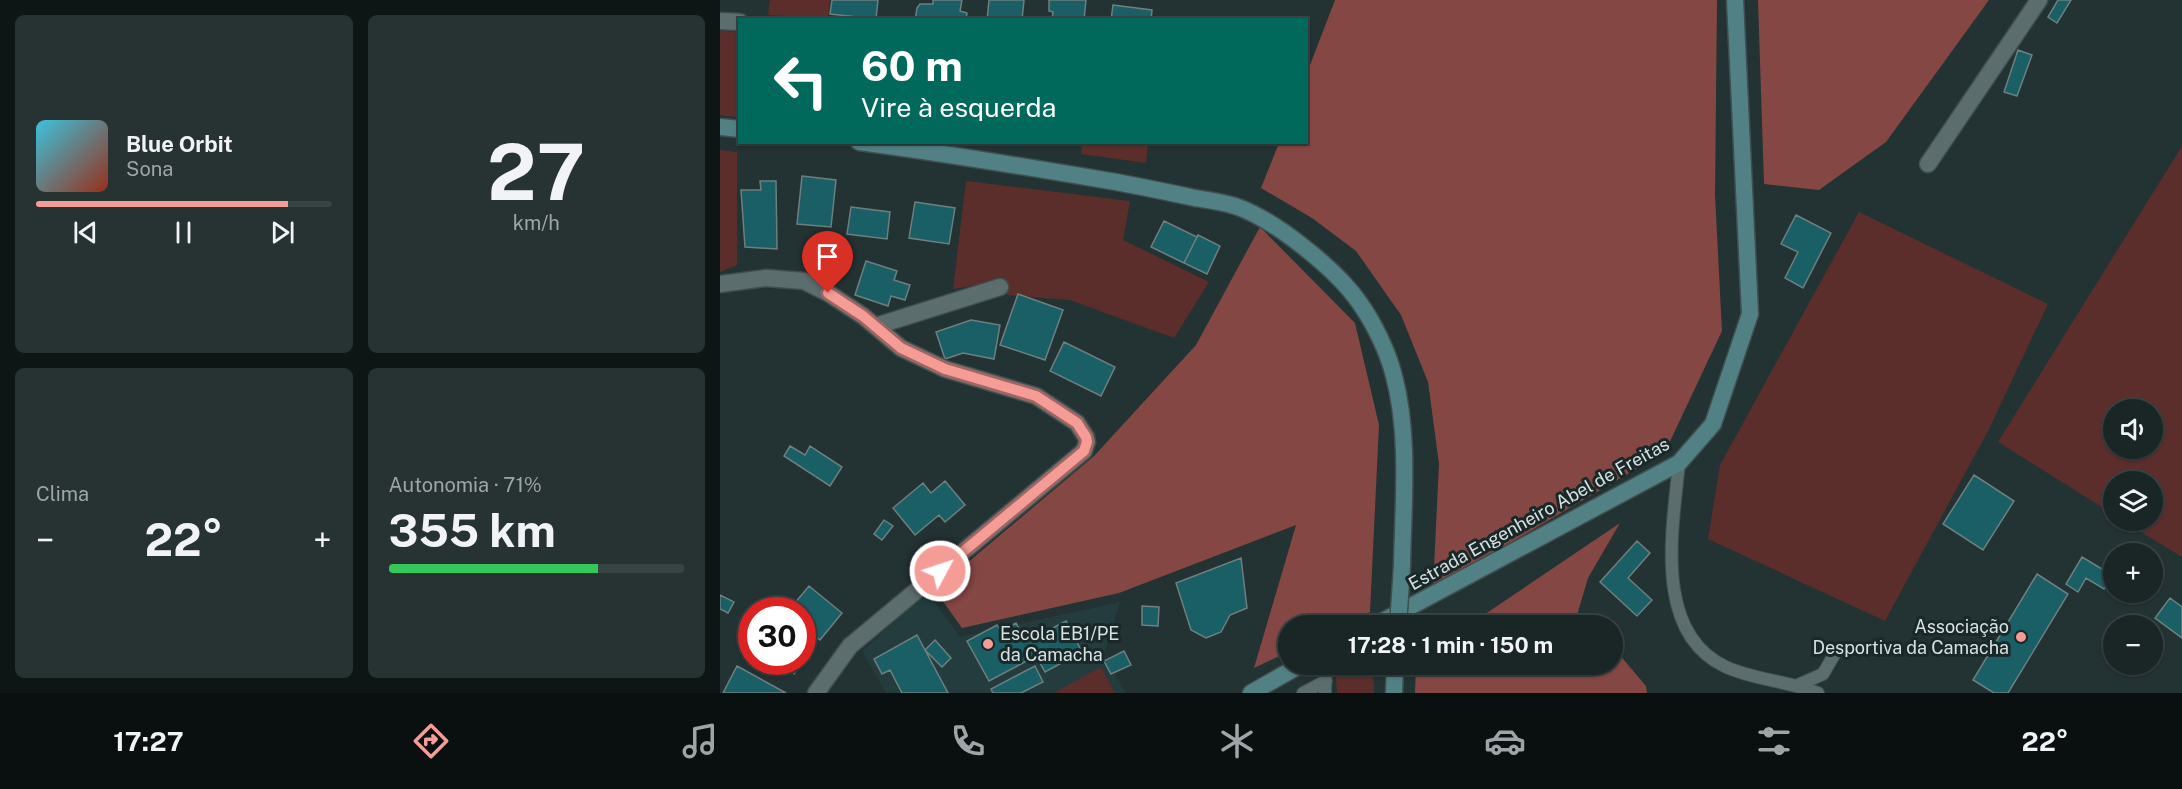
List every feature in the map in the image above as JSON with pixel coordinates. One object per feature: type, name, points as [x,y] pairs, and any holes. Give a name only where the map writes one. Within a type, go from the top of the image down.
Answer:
[{"type":"main road","name":"Estrada Engenheiro Abel de Freitas","points":[[1395,615],[1679,463],[1713,424],[1750,314],[1735,0]]},
{"type":"main road","points":[[720,127],[738,129]]},
{"type":"main road","points":[[874,144],[964,156],[1132,185],[1235,206],[1265,220],[1296,240],[1327,267],[1359,302],[1378,336],[1394,376],[1402,423],[1404,479],[1399,615]]},
{"type":"main road","points":[[1251,693],[1283,675]]},
{"type":"main road","points":[[1394,693],[1395,675]]},
{"type":"street","points":[[1928,164],[2039,0]]},
{"type":"street","points":[[720,21],[738,22]]},
{"type":"street","points":[[720,284],[765,278],[804,281],[828,293],[876,326],[901,348],[945,369],[1036,396],[1077,423],[1086,437],[1084,451],[850,646],[816,693]]},
{"type":"street","points":[[876,326],[999,287]]},
{"type":"lane","points":[[1679,463],[1670,551],[1674,594],[1686,628],[1702,650],[1725,666],[1763,678],[1798,685],[1818,693]]},
{"type":"lane","points":[[1798,685],[1823,675],[1834,655]]},
{"type":"lane","points":[[1303,693],[1326,687]]},
{"type":"shaded area","points":[[770,0],[830,0],[828,18],[768,15]]},
{"type":"shaded area","points":[[1335,0],[1717,0],[1715,195],[1722,331],[1665,452],[1433,588],[1439,464],[1428,382],[1401,315],[1356,251],[1312,218],[1261,188],[1279,144],[1308,144],[1308,70]]},
{"type":"shaded area","points":[[1758,0],[1989,0],[1886,142],[1819,190],[1764,184]]},
{"type":"shaded area","points":[[720,31],[738,32],[738,108],[736,117],[720,115]]},
{"type":"shaded area","points":[[1082,144],[1148,144],[1146,163],[1081,154]]},
{"type":"shaded area","points":[[2182,146],[2182,557],[2163,545],[2163,543],[2139,531],[2163,531],[2163,471],[2103,471],[2103,508],[1998,442]]},
{"type":"shaded area","points":[[720,150],[737,152],[737,265],[720,272]]},
{"type":"shaded area","points":[[966,181],[1130,201],[1123,240],[1209,282],[1174,338],[1070,300],[1007,295],[1004,281],[953,289]]},
{"type":"shaded area","points":[[1859,212],[2048,304],[1989,429],[1885,621],[1708,539],[1720,465]]},
{"type":"shaded area","points":[[1260,227],[1355,323],[1379,425],[1370,612],[1364,615],[1278,615],[1278,657],[1254,668],[1296,525],[1119,593],[962,628],[935,590],[1094,456],[1196,345]]},
{"type":"shaded area","points":[[1620,523],[1588,578],[1577,615],[1484,615]]},
{"type":"shaded area","name":"Escola EB1/PE da Camacha","points":[[927,592],[960,637],[1120,602],[1104,655],[1126,693],[886,693],[862,651]]},
{"type":"shaded area","points":[[1623,659],[1646,686],[1647,693],[1415,693],[1416,675],[1623,675]]},
{"type":"shaded area","points":[[1101,667],[1115,693],[1054,693]]},
{"type":"shaded area","points":[[1336,675],[1373,675],[1374,693],[1337,693]]},
{"type":"building","points":[[832,0],[878,0],[876,18],[830,14]]},
{"type":"building","points":[[933,0],[962,0],[960,11],[967,13],[966,18],[915,18],[920,4],[933,4]]},
{"type":"building","points":[[989,0],[1024,0],[1022,18],[987,18]]},
{"type":"building","points":[[1049,0],[1086,0],[1084,18],[1052,18],[1053,12],[1049,11]]},
{"type":"building","points":[[2058,0],[2071,0],[2057,23],[2048,17]]},
{"type":"building","points":[[1113,5],[1152,10],[1151,18],[1111,18]]},
{"type":"building","points":[[2018,50],[2032,55],[2017,96],[2004,92]]},
{"type":"building","points":[[802,176],[836,180],[831,227],[797,224]]},
{"type":"building","points":[[760,181],[776,181],[777,249],[745,247],[741,190],[761,190]]},
{"type":"building","points":[[915,202],[955,208],[949,244],[909,238]]},
{"type":"building","points":[[851,207],[890,212],[887,239],[847,234]]},
{"type":"building","points":[[1796,215],[1831,233],[1803,288],[1785,278],[1798,252],[1781,244]]},
{"type":"building","points":[[1164,221],[1197,237],[1184,263],[1151,247]]},
{"type":"building","points":[[1198,235],[1220,246],[1207,274],[1184,263]]},
{"type":"building","points":[[866,261],[897,271],[894,280],[910,285],[905,300],[891,296],[888,306],[855,295]]},
{"type":"building","points":[[1018,294],[1063,310],[1045,360],[1000,345]]},
{"type":"building","points":[[971,320],[1000,325],[994,359],[963,353],[945,359],[936,332]]},
{"type":"building","points":[[1064,342],[1115,367],[1101,396],[1050,371]]},
{"type":"building","points":[[790,446],[805,455],[810,446],[842,467],[830,486],[784,456]]},
{"type":"building","points":[[1974,475],[2014,501],[1983,550],[1943,524]]},
{"type":"building","points":[[945,481],[965,505],[945,522],[939,515],[915,535],[893,508],[923,483],[931,493]]},
{"type":"building","points":[[884,520],[893,526],[882,540],[874,534]]},
{"type":"building","points":[[1637,541],[1650,553],[1628,578],[1652,600],[1637,616],[1600,582]]},
{"type":"building","points":[[2082,557],[2103,570],[2103,588],[2086,578],[2078,592],[2066,584]]},
{"type":"building","points":[[1241,558],[1247,608],[1230,615],[1221,632],[1206,638],[1191,630],[1176,583]]},
{"type":"building","name":"Associação Desportiva da Camacha","points":[[2037,574],[2068,594],[2008,693],[1994,693],[1973,680]]},
{"type":"building","points":[[809,586],[842,613],[820,640],[816,637],[816,597],[800,597]]},
{"type":"building","points":[[720,595],[734,602],[728,613],[720,609]]},
{"type":"building","points":[[2170,598],[2182,607],[2182,638],[2163,624],[2163,615],[2157,615]]},
{"type":"building","points":[[1142,606],[1159,607],[1158,626],[1142,625]]},
{"type":"building","points":[[1066,621],[1082,652],[1045,672],[1036,656],[989,681],[967,641],[997,625],[1001,631],[1016,623],[1026,642]]},
{"type":"building","points":[[917,635],[948,693],[902,693],[890,670],[882,674],[874,659]]},
{"type":"building","points":[[935,640],[951,658],[942,667],[925,650]]},
{"type":"building","points":[[1124,651],[1131,665],[1111,674],[1104,661]]},
{"type":"building","points":[[737,666],[738,675],[753,675],[786,693],[723,693]]},
{"type":"building","points":[[1035,666],[1043,682],[1021,693],[993,693],[991,689]]},
{"type":"place","name":"Associação Desportiva da Camacha","points":[[2021,637]]},
{"type":"place","name":"Escola EB1/PE da Camacha","points":[[988,644]]},
{"type":"route","points":[[828,293],[863,316],[901,348],[945,369],[1036,396],[1077,423],[1086,437],[1084,451],[940,571]]}]
